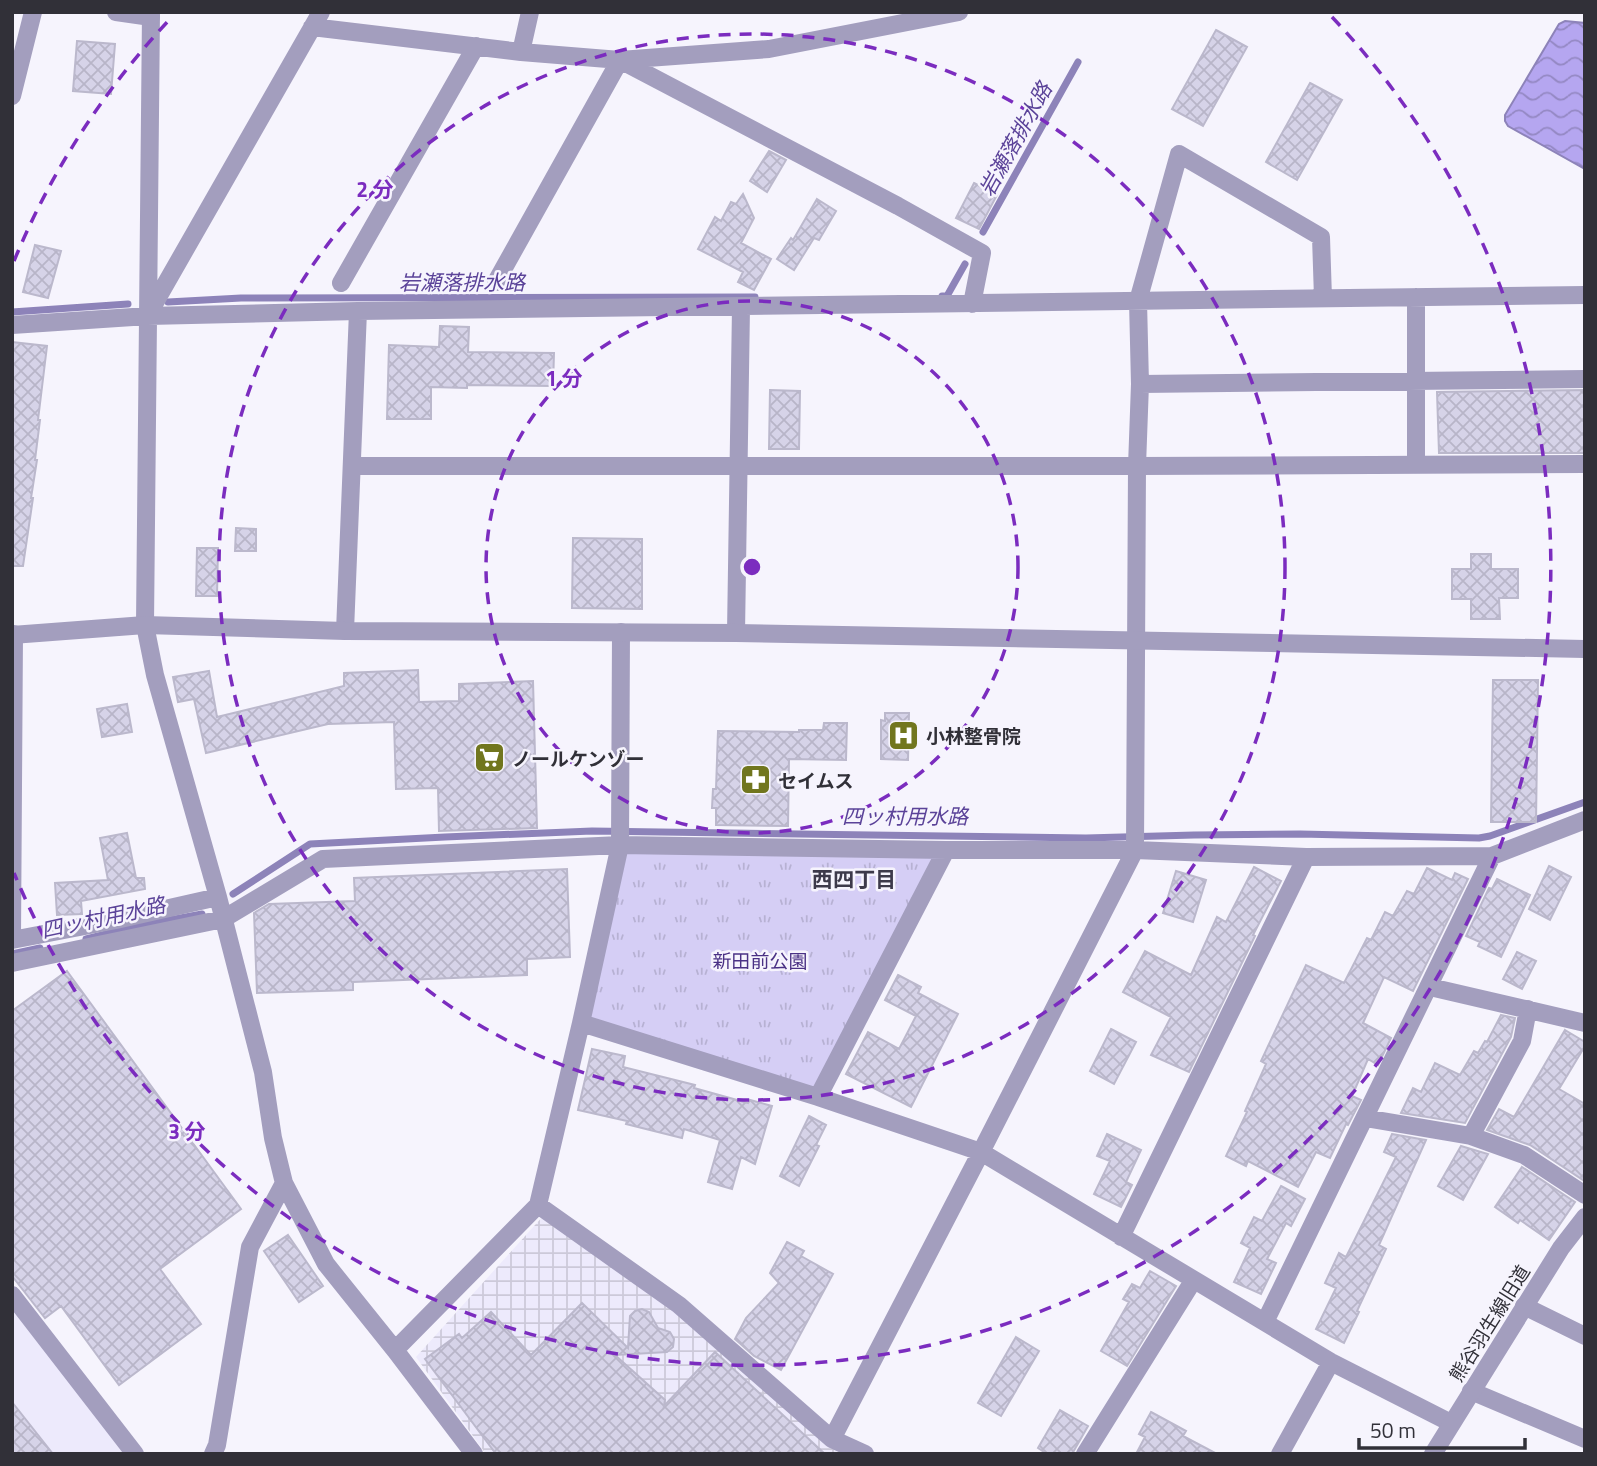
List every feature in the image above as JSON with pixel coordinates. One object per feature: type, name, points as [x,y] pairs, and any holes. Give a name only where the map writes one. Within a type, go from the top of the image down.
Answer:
[{"type":"street","points":[[12,96],[33,12]]},
{"type":"street","points":[[116,12],[151,15],[145,625],[155,675],[218,897],[263,1072],[273,1138],[284,1183],[326,1264],[474,1454]]},
{"type":"street","points":[[521,52],[530,12]]},
{"type":"street","points":[[148,316],[316,20],[475,46],[620,60],[769,49],[959,12]]},
{"type":"street","points":[[341,283],[475,46]]},
{"type":"street","points":[[496,282],[620,60]]},
{"type":"street","points":[[620,60],[982,253],[972,304]]},
{"type":"street","points":[[832,1439],[1135,850],[1140,384],[1138,301],[1179,154],[1321,237],[1323,298]]},
{"type":"street","points":[[12,325],[148,316],[358,311],[1585,295]]},
{"type":"street","points":[[1416,297],[1416,464]]},
{"type":"street","points":[[736,633],[741,307]]},
{"type":"street","points":[[345,631],[358,311]]},
{"type":"street","points":[[1140,384],[1585,379]]},
{"type":"street","points":[[352,466],[1585,464]]},
{"type":"street","points":[[218,897],[116,920],[12,938],[13,634],[145,625],[345,631],[736,633],[1585,649]]},
{"type":"street","points":[[395,1350],[538,1205],[620,845],[621,632]]},
{"type":"street","points":[[12,963],[223,919],[323,859],[620,845],[1135,850],[1306,856],[1492,856],[1585,820]]},
{"type":"street","points":[[818,1097],[946,850]]},
{"type":"street","points":[[1121,1237],[1306,856]]},
{"type":"street","points":[[1265,1322],[1492,856]]},
{"type":"street","points":[[1430,986],[1585,1023]]},
{"type":"street","points":[[1471,1136],[1522,1041],[1528,1009]]},
{"type":"street","points":[[581,1023],[818,1097],[981,1152],[1331,1362],[1451,1423]]},
{"type":"street","points":[[1365,1118],[1471,1136],[1524,1154],[1585,1195]]},
{"type":"street","points":[[213,1454],[217,1445],[250,1247],[284,1183]]},
{"type":"street","points":[[538,1205],[679,1305],[832,1439],[865,1454]]},
{"type":"street","name":"熊谷羽生線旧道","points":[[1433,1454],[1561,1248],[1585,1217]]},
{"type":"street","points":[[1085,1454],[1193,1280]]},
{"type":"street","points":[[12,1295],[135,1454]]},
{"type":"street","points":[[1524,1306],[1585,1336]]},
{"type":"street","points":[[1280,1454],[1331,1362]]},
{"type":"street","points":[[1471,1391],[1585,1439]]},
{"type":"shaded area","points":[[544,1215],[676,1308],[852,1454],[486,1454],[416,1357]]},
{"type":"shaded area","points":[[12,1304],[128,1454],[12,1454]]},
{"type":"green space","name":"新田前公園","points":[[620,845],[946,850],[818,1097],[581,1023]]},
{"type":"water","points":[[1565,21],[1585,23],[1585,169],[1508,126],[1505,121],[1505,115],[1559,24]]},
{"type":"building","points":[[1216,30],[1247,47],[1203,126],[1172,109]]},
{"type":"building","points":[[77,41],[115,44],[111,94],[73,91]]},
{"type":"building","points":[[1310,83],[1342,100],[1297,180],[1266,162]]},
{"type":"building","points":[[769,151],[786,160],[767,192],[750,181]]},
{"type":"building","points":[[974,183],[997,195],[979,229],[956,218]]},
{"type":"building","points":[[743,194],[754,218],[741,243],[771,259],[754,290],[738,282],[743,272],[698,249],[715,217],[721,221],[731,202],[736,204]]},
{"type":"building","points":[[817,199],[836,211],[819,240],[814,238],[794,270],[777,259],[791,238],[793,240]]},
{"type":"building","points":[[35,245],[61,251],[48,298],[23,292]]},
{"type":"building","points":[[440,326],[469,327],[468,352],[554,353],[553,386],[431,387],[431,419],[387,419],[389,345],[439,347]]},
{"type":"building","points":[[12,342],[47,346],[38,420],[33,498],[23,566],[12,566]]},
{"type":"building","points":[[770,390],[800,391],[799,449],[769,449]]},
{"type":"building","points":[[1585,390],[1585,453],[1439,453],[1437,392]]},
{"type":"building","points":[[236,528],[256,529],[256,551],[235,551]]},
{"type":"building","points":[[573,538],[642,539],[642,609],[572,608]]},
{"type":"building","points":[[197,548],[218,548],[217,596],[196,596]]},
{"type":"building","points":[[1471,554],[1491,554],[1491,569],[1518,569],[1518,598],[1499,598],[1500,619],[1471,619],[1471,599],[1452,599],[1452,569],[1471,569]]},
{"type":"building","points":[[418,670],[419,702],[459,701],[459,684],[533,681],[537,828],[439,831],[438,788],[396,789],[394,722],[328,724],[206,753],[194,699],[178,702],[173,677],[209,671],[217,717],[344,686],[344,673]]},
{"type":"building","points":[[1493,680],[1538,680],[1536,822],[1491,822]]},
{"type":"building","points":[[127,704],[132,732],[102,737],[97,709]]},
{"type":"building","points":[[885,713],[909,713],[908,760],[881,759],[881,720],[885,721]]},
{"type":"building","points":[[824,723],[847,723],[846,760],[789,759],[788,826],[716,825],[716,808],[712,808],[713,789],[716,789],[718,731],[799,732],[823,730]]},
{"type":"building","points":[[127,833],[136,878],[144,878],[145,889],[81,901],[82,914],[57,915],[55,883],[108,880],[100,838]]},
{"type":"building","points":[[1549,866],[1571,877],[1550,920],[1529,909]]},
{"type":"building","points":[[1254,867],[1281,881],[1189,1072],[1151,1055],[1171,1017],[1123,992],[1145,951],[1191,975],[1217,917],[1226,922]]},
{"type":"building","points":[[1427,868],[1452,880],[1455,873],[1468,879],[1413,991],[1384,977],[1363,1023],[1391,1038],[1378,1065],[1368,1059],[1352,1096],[1361,1100],[1330,1158],[1316,1152],[1298,1187],[1248,1161],[1246,1166],[1226,1156],[1266,1064],[1261,1061],[1306,965],[1344,983],[1367,938],[1371,940],[1385,912],[1393,916],[1407,891],[1414,894]]},
{"type":"building","points":[[567,869],[570,957],[527,959],[527,975],[353,982],[353,990],[257,993],[254,913],[269,904],[355,901],[354,878]]},
{"type":"building","points":[[1176,871],[1206,880],[1193,922],[1163,913]]},
{"type":"building","points":[[1497,879],[1530,895],[1501,957],[1478,946],[1480,942],[1466,936],[1489,888],[1492,889]]},
{"type":"building","points":[[1517,952],[1536,961],[1522,989],[1503,979]]},
{"type":"building","points":[[67,971],[241,1209],[160,1269],[201,1324],[119,1385],[61,1306],[45,1318],[12,1276],[12,1011]]},
{"type":"building","points":[[898,975],[921,987],[918,993],[958,1014],[911,1107],[846,1074],[868,1032],[899,1049],[916,1016],[885,1000]]},
{"type":"building","points":[[1501,1015],[1515,1018],[1511,1037],[1465,1123],[1401,1113],[1413,1088],[1421,1092],[1435,1063],[1460,1075],[1474,1051],[1478,1053],[1485,1041],[1487,1042]]},
{"type":"building","points":[[1111,1029],[1136,1042],[1114,1084],[1090,1071]]},
{"type":"building","points":[[1565,1030],[1585,1042],[1559,1089],[1585,1104],[1583,1180],[1530,1145],[1487,1130],[1499,1109],[1514,1117]]},
{"type":"building","points":[[592,1049],[625,1056],[623,1067],[695,1085],[694,1088],[748,1103],[750,1100],[772,1106],[755,1164],[741,1157],[732,1189],[708,1182],[720,1140],[684,1129],[682,1138],[626,1124],[627,1121],[578,1110]]},
{"type":"building","points":[[809,1116],[826,1125],[799,1186],[780,1176]]},
{"type":"building","points":[[1107,1134],[1141,1150],[1126,1182],[1132,1185],[1121,1207],[1094,1194],[1110,1161],[1097,1156]]},
{"type":"building","points":[[1392,1134],[1426,1140],[1379,1245],[1386,1249],[1344,1343],[1316,1329],[1336,1288],[1325,1283],[1339,1253],[1346,1257],[1396,1157],[1384,1152]]},
{"type":"building","points":[[1461,1146],[1488,1154],[1463,1200],[1438,1186]]},
{"type":"building","points":[[1522,1167],[1575,1202],[1549,1240],[1495,1207]]},
{"type":"building","points":[[1281,1186],[1305,1199],[1291,1226],[1286,1223],[1267,1259],[1276,1263],[1261,1294],[1234,1282],[1250,1248],[1241,1243],[1254,1217],[1262,1221]]},
{"type":"building","points":[[288,1235],[323,1286],[299,1302],[264,1251]]},
{"type":"building","points":[[787,1242],[804,1251],[801,1256],[833,1274],[781,1370],[754,1356],[735,1339],[746,1318],[779,1283],[770,1273]]},
{"type":"building","points":[[1150,1271],[1176,1286],[1127,1366],[1101,1351],[1129,1302],[1123,1299],[1132,1284],[1140,1288]]},
{"type":"building","points":[[582,1303],[628,1348],[630,1316],[635,1311],[642,1309],[649,1312],[658,1328],[670,1332],[674,1339],[673,1347],[667,1352],[615,1355],[665,1400],[664,1406],[715,1352],[825,1454],[496,1454],[425,1359],[459,1334],[462,1338],[491,1312],[531,1355]]},
{"type":"building","points":[[1016,1337],[1039,1351],[1001,1416],[978,1403]]},
{"type":"building","points":[[12,1402],[53,1454],[12,1454]]},
{"type":"building","points":[[1060,1410],[1088,1426],[1072,1454],[1047,1454],[1038,1448]]},
{"type":"building","points":[[1151,1412],[1186,1431],[1183,1436],[1217,1454],[1136,1454],[1145,1437],[1139,1434]]},
{"type":"waterway","name":"岩瀬落排水路","points":[[983,232],[1078,62]]},
{"type":"waterway","name":"岩瀬落排水路","points":[[942,296],[947,296],[965,264]]},
{"type":"waterway","name":"岩瀬落排水路","points":[[168,302],[241,298],[755,297]]},
{"type":"waterway","name":"岩瀬落排水路","points":[[12,312],[128,304]]},
{"type":"waterway","name":"四ッ村用水路","points":[[233,894],[310,844],[592,831],[1086,838],[1300,834],[1479,838],[1585,802]]},
{"type":"waterway","name":"四ッ村用水路","points":[[86,939],[202,914]]},
{"type":"waterway","name":"四ッ村用水路","points":[[12,954],[40,948]]},
{"type":"place","name":"小林整骨院","points":[[903,735]]},
{"type":"place","name":"ノールケンゾー","points":[[489,758]]},
{"type":"place","name":"セイムス","points":[[755,780]]},
{"type":"district","name":"西四丁目","points":[[854,879]]}]
